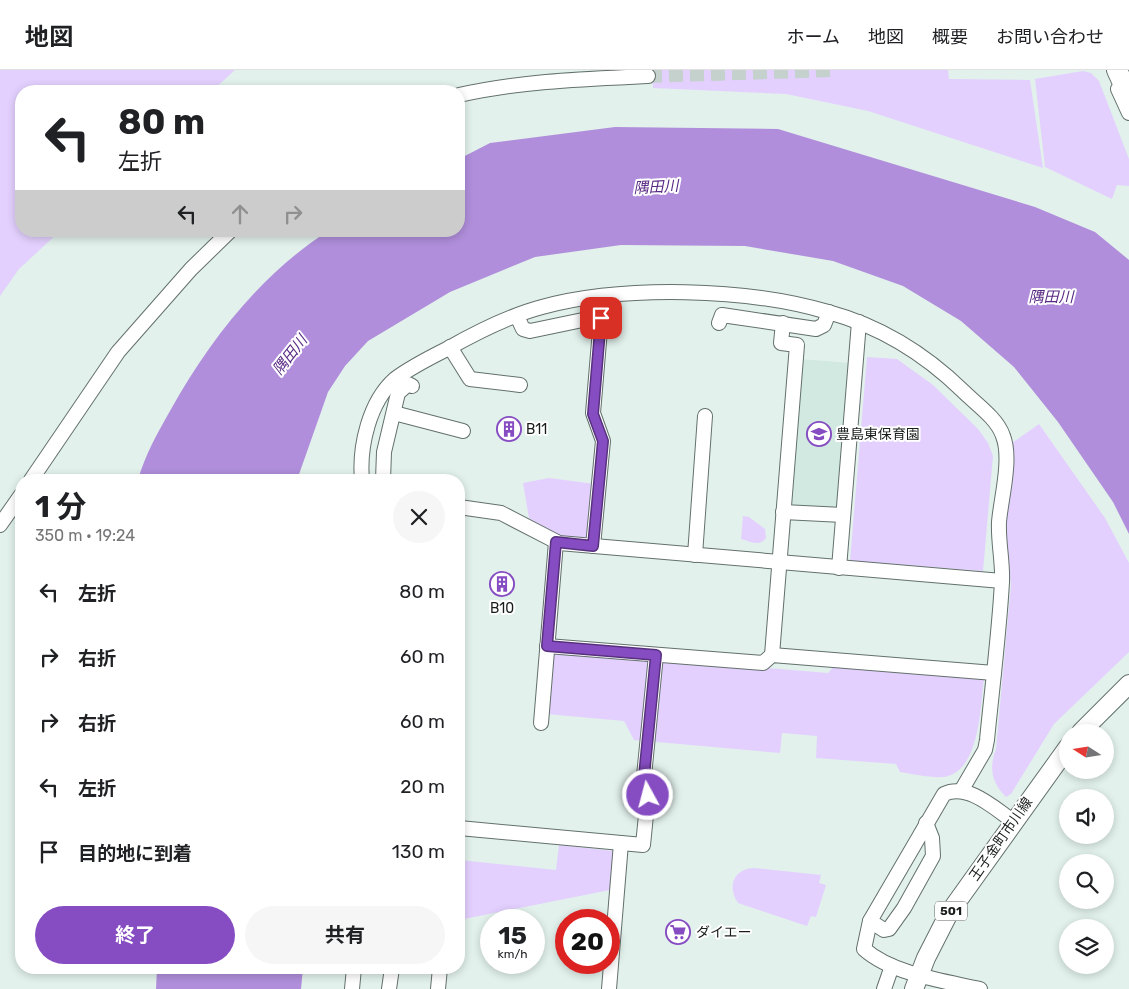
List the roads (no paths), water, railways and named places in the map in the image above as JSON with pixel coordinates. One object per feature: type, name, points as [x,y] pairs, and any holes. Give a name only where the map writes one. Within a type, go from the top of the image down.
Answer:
[{"type":"highway","points":[[1117,70],[1129,96]]},
{"type":"highway","points":[[1123,70],[1129,82]]},
{"type":"main road","points":[[1089,724],[1129,684]]},
{"type":"main road","name":"王子金町市川線","points":[[917,982],[950,913],[1013,821],[1059,759]]},
{"type":"street","points":[[1109,70],[1129,113]]},
{"type":"street","points":[[465,94],[497,86],[538,82],[648,76]]},
{"type":"street","points":[[35,474],[118,352],[191,269],[224,237]]},
{"type":"street","points":[[362,474],[362,460],[368,427],[386,389],[411,368],[478,332],[517,316],[582,298],[642,294],[720,294],[775,300],[829,312],[859,322],[901,342],[938,368],[984,411],[1002,434],[1006,455],[999,526],[1002,580],[988,740],[985,750],[961,791]]},
{"type":"street","points":[[719,323],[722,315],[819,328],[824,325],[829,312]]},
{"type":"street","points":[[517,316],[523,329],[530,331],[598,317],[601,318],[593,414],[603,441],[593,546]]},
{"type":"street","points":[[839,568],[859,322]]},
{"type":"street","points":[[547,646],[763,663],[772,655],[797,345],[781,343],[783,323]]},
{"type":"street","points":[[450,347],[470,379],[520,385]]},
{"type":"street","points":[[383,474],[384,452],[398,392],[408,384],[412,386]]},
{"type":"street","points":[[394,413],[463,431]]},
{"type":"street","points":[[694,556],[706,416]]},
{"type":"street","points":[[0,525],[15,504]]},
{"type":"street","points":[[465,508],[501,512],[556,542],[694,556],[1002,580]]},
{"type":"street","points":[[783,512],[843,516]]},
{"type":"street","points":[[541,722],[556,542]]},
{"type":"street","points":[[465,829],[643,845],[648,795],[644,776],[656,655]]},
{"type":"street","points":[[772,655],[994,673]]},
{"type":"street","points":[[980,989],[917,982],[892,966],[873,957],[864,949],[870,921],[944,794],[955,790],[961,791],[978,798],[1013,821]]},
{"type":"street","points":[[870,921],[884,930],[889,929],[926,871],[933,856],[934,847],[926,822]]},
{"type":"street","points":[[609,989],[621,843]]},
{"type":"street","points":[[884,989],[892,966]]},
{"type":"street","points":[[352,989],[353,974]]},
{"type":"street","points":[[389,989],[391,974]]},
{"type":"street","points":[[438,989],[439,974]]},
{"type":"water","name":"隅田川","points":[[615,127],[778,129],[1035,207],[1095,232],[1129,260],[1129,534],[1113,502],[1058,422],[1014,367],[961,321],[903,286],[833,261],[745,246],[621,245],[535,257],[450,292],[368,341],[345,366],[328,392],[299,474],[140,474],[156,436],[185,385],[238,311],[280,268],[319,237],[465,237],[465,156],[490,143]]},
{"type":"water","points":[[157,974],[302,974],[301,989],[156,989]]},
{"type":"tunnel","points":[[648,76],[830,70]]},
{"type":"place","name":"B11","points":[[509,429]]},
{"type":"place","name":"豊島東保育園","points":[[819,434]]},
{"type":"place","name":"B10","points":[[502,584]]},
{"type":"place","name":"ダイエー","points":[[678,932]]}]
